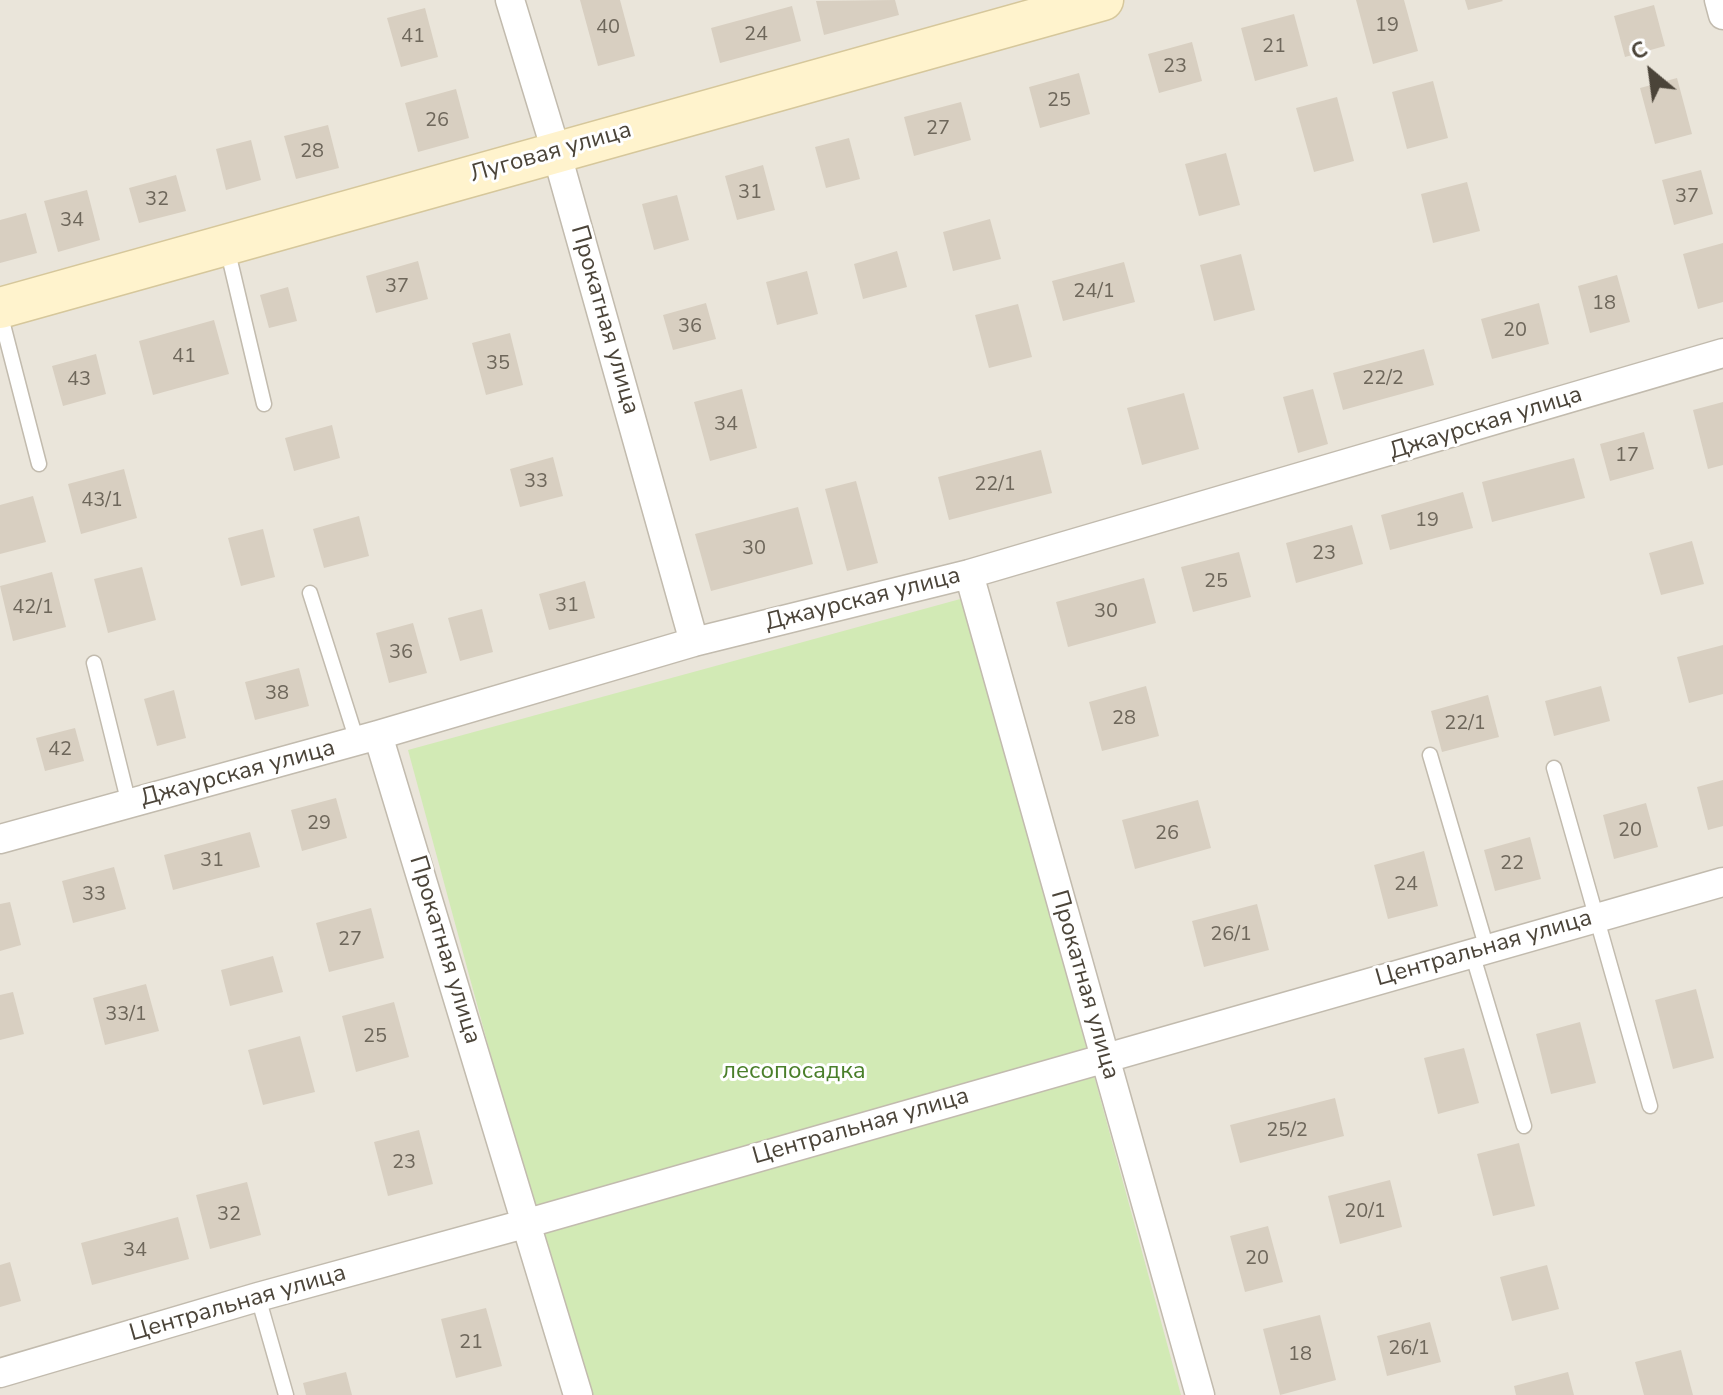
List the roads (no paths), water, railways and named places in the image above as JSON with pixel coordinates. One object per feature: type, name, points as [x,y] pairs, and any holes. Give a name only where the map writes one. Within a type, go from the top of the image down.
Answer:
[{"type":"main road","name":"Луговая улица","points":[[0,311],[226,244],[1103,0]]},
{"type":"street","name":"Прокатная улица","points":[[510,0],[556,151],[694,642]]},
{"type":"street","points":[[1719,0],[1723,15]]},
{"type":"street","name":"Джаурская улица","points":[[0,839],[368,738],[694,642],[969,574],[1723,353]]},
{"type":"street","name":"Прокатная улица","points":[[969,574],[1200,1395]]},
{"type":"street","name":"Прокатная улица","points":[[368,738],[528,1223],[578,1395]]},
{"type":"street","name":"Центральная улица","points":[[0,1373],[1723,882]]},
{"type":"lane","points":[[226,244],[264,404]]},
{"type":"lane","points":[[0,311],[39,464]]},
{"type":"lane","points":[[310,593],[368,738]]},
{"type":"lane","points":[[94,663],[129,804]]},
{"type":"lane","points":[[1430,755],[1524,1126]]},
{"type":"lane","points":[[1554,768],[1594,918],[1650,1106]]},
{"type":"lane","points":[[258,1297],[286,1395]]},
{"type":"park label","name":"лесопосадка","points":[[794,1072]]}]
